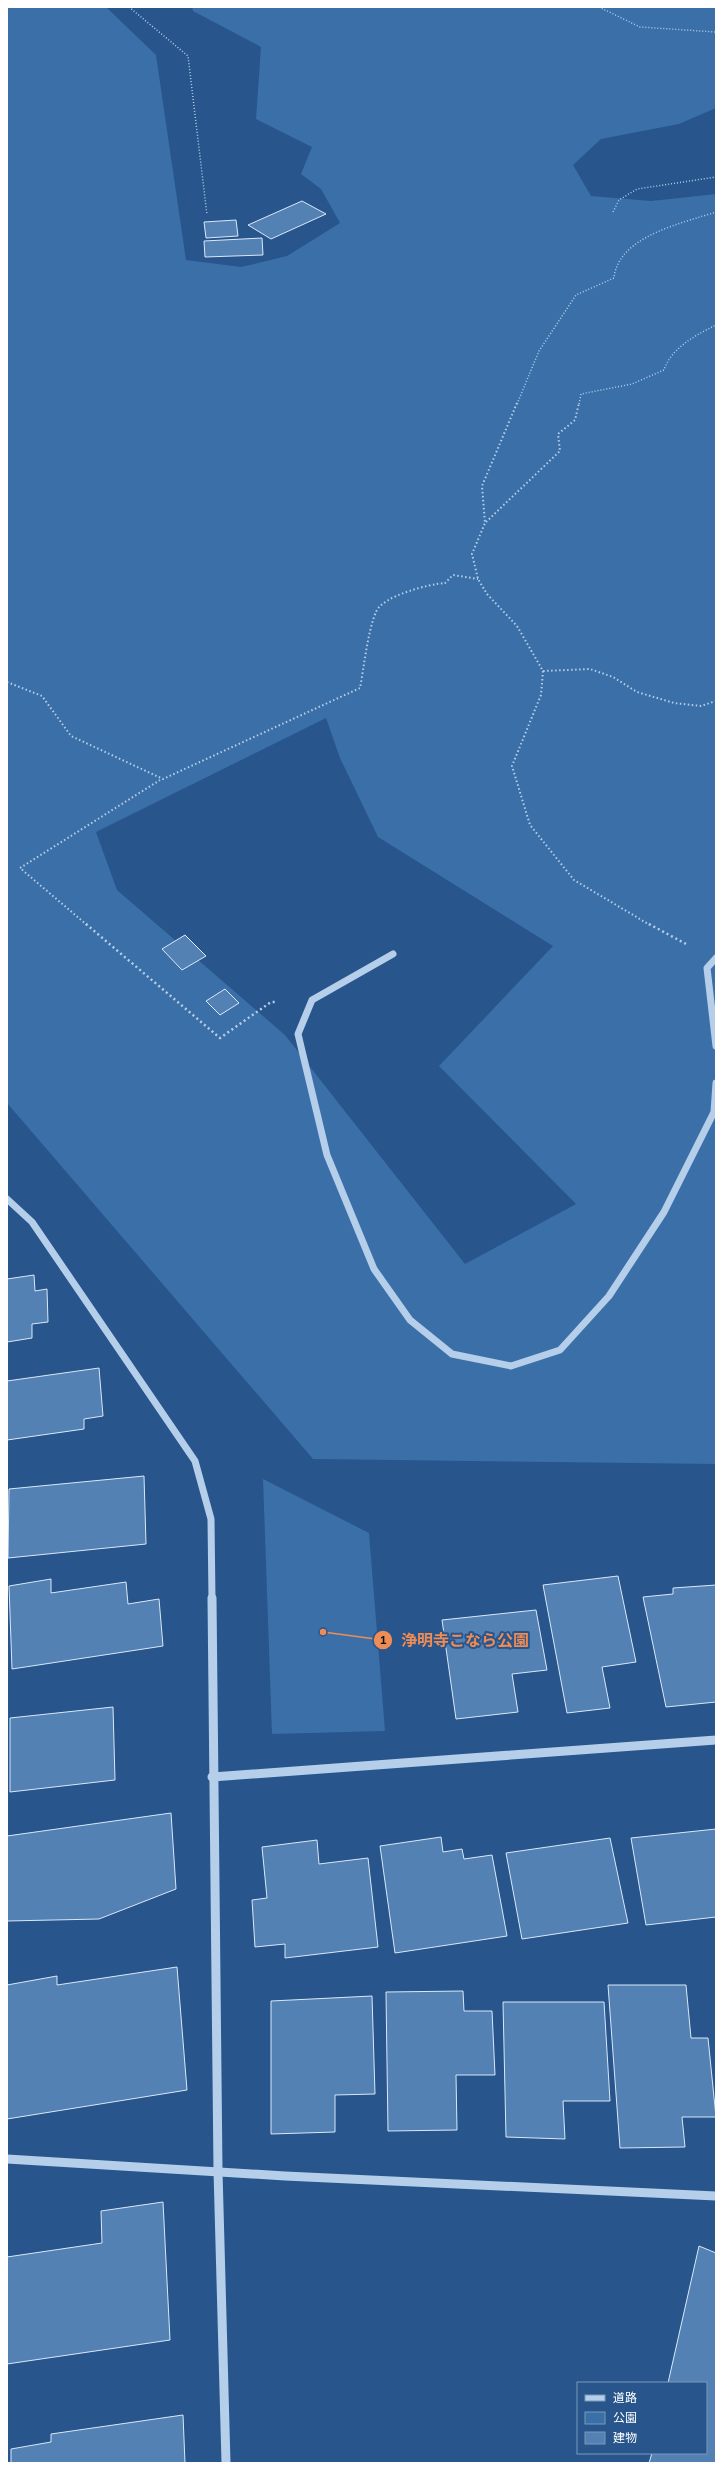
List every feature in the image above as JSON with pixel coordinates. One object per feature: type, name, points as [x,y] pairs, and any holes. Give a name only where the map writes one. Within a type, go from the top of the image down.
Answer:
[{"type":"street","points":[[393,954],[312,1000],[298,1034],[327,1155],[374,1269],[410,1320],[452,1354],[511,1366],[560,1350],[609,1296],[664,1212],[714,1112],[716,1083]]},
{"type":"street","points":[[715,958],[707,968],[716,1046]]},
{"type":"street","points":[[7,1200],[32,1222],[195,1460],[211,1519],[212,1778],[218,2171],[226,2463]]},
{"type":"street","points":[[212,1778],[716,1740]]},
{"type":"street","points":[[7,2159],[716,2196]]},
{"type":"path","points":[[129,7],[188,56],[207,215]]},
{"type":"path","points":[[599,7],[640,27],[716,32]]},
{"type":"path","points":[[613,212],[619,200],[637,189],[716,176]]},
{"type":"path","points":[[485,523],[482,486],[491,463],[539,351],[576,295],[609,282],[614,278],[615,267],[630,247],[660,231],[716,212]]},
{"type":"path","points":[[715,958],[631,915],[574,880],[530,825],[512,766],[541,695],[543,671],[517,626],[487,594],[478,579],[472,554],[475,543],[485,523],[560,451],[558,434],[575,420],[579,410],[581,394],[632,384],[655,375],[664,370],[668,359],[682,346],[700,332],[716,325]]},
{"type":"path","points":[[7,682],[42,696],[71,736],[163,779],[360,688],[376,611],[388,601],[430,584],[446,582],[453,575],[478,579]]},
{"type":"path","points":[[543,671],[590,669],[613,678],[637,692],[674,703],[701,706],[716,701]]},
{"type":"path","points":[[160,780],[20,868],[220,1038],[271,1002],[312,1000]]},
{"type":"green space","points":[[7,7],[106,7],[156,55],[186,260],[241,267],[287,256],[340,223],[321,189],[301,174],[312,147],[256,119],[261,47],[193,11],[192,7],[716,7],[716,108],[679,124],[601,139],[573,165],[591,196],[651,201],[716,194],[716,1464],[313,1459],[7,1103]],"holes":[[[326,718],[340,758],[378,837],[553,946],[439,1066],[576,1204],[465,1264],[285,1035],[117,890],[96,832]]]},
{"type":"green space","points":[[263,1479],[369,1533],[385,1731],[272,1734]]},
{"type":"building","points":[[302,201],[326,214],[271,239],[248,225]]},
{"type":"building","points":[[236,220],[238,236],[206,238],[204,222]]},
{"type":"building","points":[[262,238],[263,255],[205,257],[204,241]]},
{"type":"building","points":[[185,935],[206,956],[182,970],[162,949]]},
{"type":"building","points":[[225,989],[239,1003],[220,1015],[206,1001]]},
{"type":"building","points":[[34,1275],[35,1291],[47,1289],[48,1322],[32,1324],[32,1338],[7,1342],[7,1279]]},
{"type":"building","points":[[99,1368],[103,1416],[84,1419],[84,1429],[7,1440],[7,1381]]},
{"type":"building","points":[[144,1476],[146,1544],[8,1558],[9,1489]]},
{"type":"building","points":[[618,1576],[636,1662],[602,1667],[610,1708],[567,1713],[543,1585]]},
{"type":"building","points":[[51,1579],[51,1593],[126,1582],[128,1604],[159,1599],[163,1646],[12,1669],[9,1586]]},
{"type":"building","points":[[716,1585],[716,1702],[666,1707],[643,1597],[673,1594],[673,1588]]},
{"type":"building","points":[[536,1610],[547,1670],[512,1674],[518,1712],[456,1719],[442,1620]]},
{"type":"building","points":[[113,1707],[115,1780],[10,1792],[10,1718]]},
{"type":"building","points":[[171,1813],[176,1889],[99,1919],[7,1921],[7,1836]]},
{"type":"building","points":[[716,1829],[716,1917],[646,1925],[631,1838]]},
{"type":"building","points":[[441,1837],[443,1852],[462,1849],[464,1859],[492,1855],[507,1936],[395,1953],[380,1846]]},
{"type":"building","points":[[610,1838],[628,1923],[522,1939],[506,1853]]},
{"type":"building","points":[[317,1840],[319,1864],[368,1858],[378,1947],[285,1958],[285,1944],[255,1947],[252,1900],[267,1898],[262,1847]]},
{"type":"building","points":[[177,1967],[187,2090],[7,2119],[7,1985],[57,1976],[57,1985]]},
{"type":"building","points":[[608,1985],[686,1985],[691,2038],[708,2038],[716,2117],[682,2117],[685,2147],[620,2148]]},
{"type":"building","points":[[463,1991],[464,2011],[492,2011],[495,2075],[456,2075],[457,2130],[388,2131],[386,1992]]},
{"type":"building","points":[[372,1996],[375,2094],[335,2095],[335,2132],[271,2134],[271,2001]]},
{"type":"building","points":[[503,2002],[604,2002],[610,2101],[563,2101],[565,2139],[506,2137]]},
{"type":"building","points":[[163,2202],[170,2340],[7,2364],[7,2257],[102,2243],[101,2211]]},
{"type":"building","points":[[699,2246],[716,2253],[716,2463],[649,2463],[652,2454],[707,2454],[707,2382],[668,2382]]},
{"type":"building","points":[[183,2415],[185,2463],[11,2463],[11,2449],[51,2442],[51,2434]]},
{"type":"place","name":"浄明寺こなら公園","points":[[323,1632]]}]
